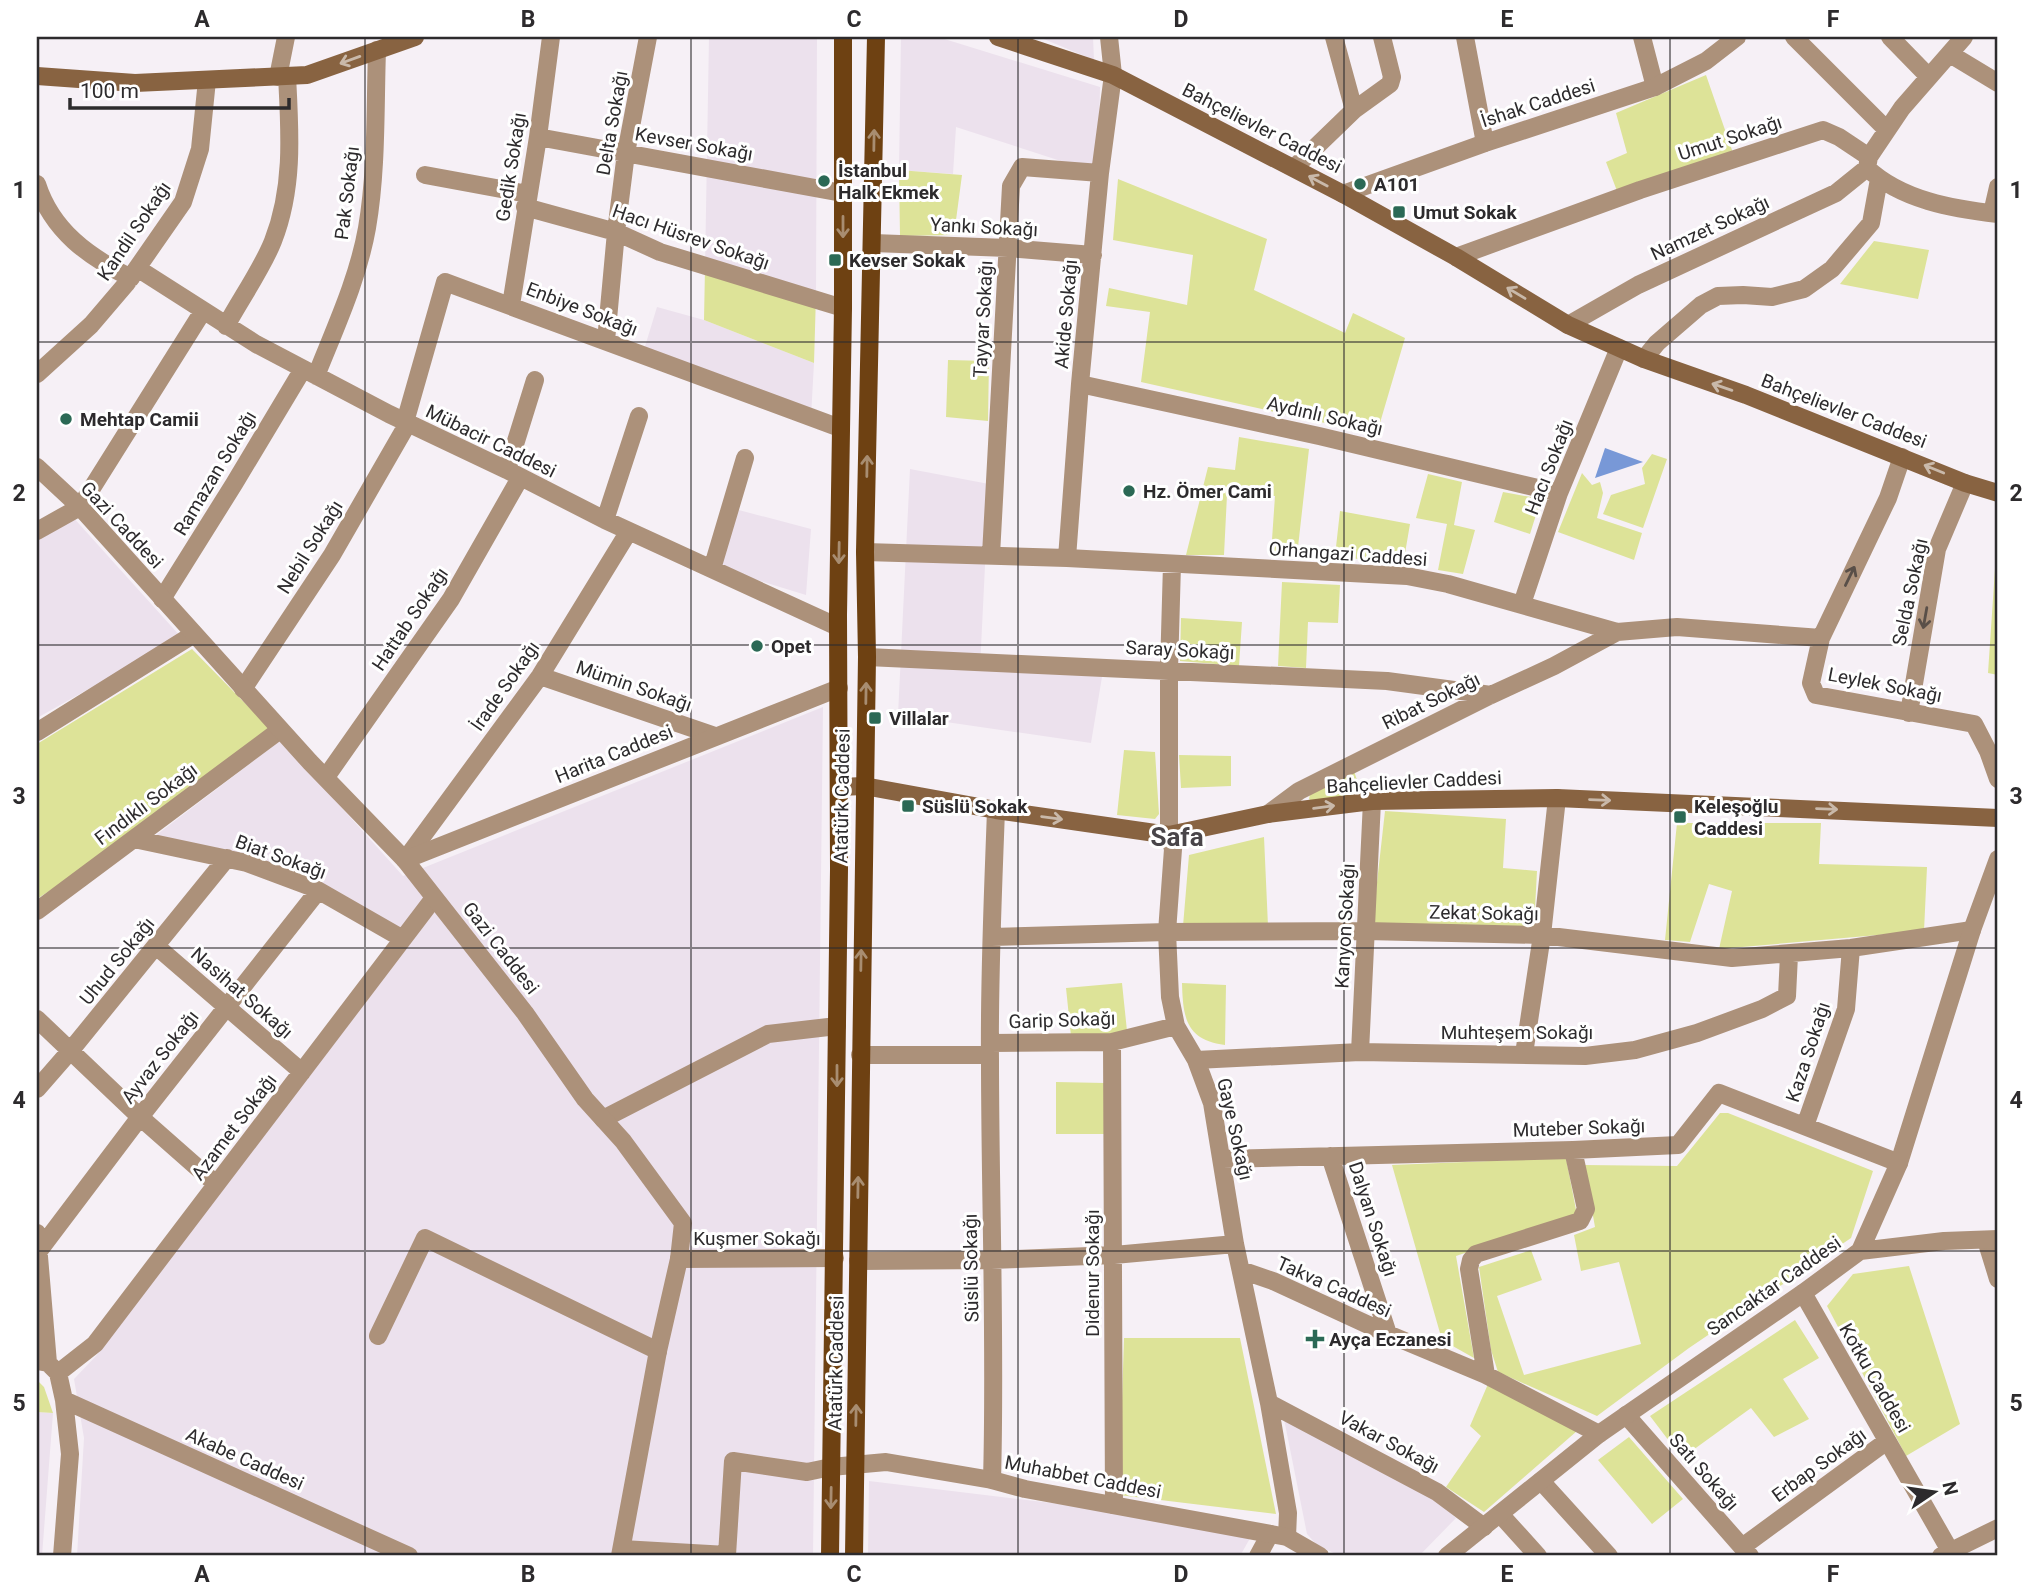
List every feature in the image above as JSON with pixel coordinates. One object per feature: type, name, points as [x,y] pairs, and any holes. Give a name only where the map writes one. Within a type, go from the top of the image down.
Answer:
[{"type":"main road","points":[[37,76],[135,83],[307,75],[415,37]]},
{"type":"main road","name":"Atatürk Caddesi","points":[[830,1556],[837,1026],[843,37]]},
{"type":"main road","name":"Atatürk Caddesi","points":[[854,1556],[863,786],[867,657],[865,552],[876,37]]},
{"type":"main road","name":"Bahçelievler Caddesi","points":[[998,37],[1113,75],[1343,194],[1457,257],[1568,325],[1644,359],[1998,493]]},
{"type":"main road","name":"Bahçelievler Caddesi","points":[[839,787],[863,786],[996,810],[1168,835],[1268,814],[1372,801],[1557,799],[1998,818]]},
{"type":"street","points":[[226,326],[273,243],[288,191],[289,123],[282,76],[286,37]]},
{"type":"street","name":"Gedik Sokağı","points":[[511,305],[551,37]]},
{"type":"street","name":"Delta Sokağı","points":[[606,341],[626,153],[648,37]]},
{"type":"street","name":"Akide Sokağı","points":[[1068,558],[1080,384],[1100,173],[1113,75],[1109,37]]},
{"type":"street","points":[[1334,37],[1354,110]]},
{"type":"street","points":[[1294,168],[1354,110],[1390,84],[1392,78],[1382,37]]},
{"type":"street","points":[[1465,37],[1485,143]]},
{"type":"street","points":[[1642,37],[1655,87]]},
{"type":"street","name":"İshak Caddesi","points":[[1343,194],[1485,143],[1655,87],[1706,61],[1737,37]]},
{"type":"street","points":[[1794,37],[1887,130]]},
{"type":"street","points":[[1891,37],[1929,77]]},
{"type":"street","points":[[1644,359],[1657,343],[1701,305],[1718,296],[1772,297],[1804,289],[1832,269],[1871,223],[1872,168],[1887,130],[1902,108],[1964,37]]},
{"type":"street","name":"Pak Sokağı","points":[[310,372],[350,289],[367,230],[374,144],[377,50]]},
{"type":"street","points":[[1950,54],[1998,83]]},
{"type":"street","name":"Kandil Sokağı","points":[[39,366],[91,325],[134,273],[183,202],[201,149],[206,80]]},
{"type":"street","name":"Umut Sokağı","points":[[1457,257],[1640,190],[1822,130],[1839,137],[1897,190],[1952,208],[1995,214]]},
{"type":"street","name":"Kevser Sokağı","points":[[538,137],[842,193]]},
{"type":"street","name":"Tayyar Sokağı","points":[[991,555],[1012,187],[1023,167],[1100,173]]},
{"type":"street","name":"Namzet Sokağı","points":[[1568,325],[1638,285],[1836,193],[1872,168]]},
{"type":"street","name":"Hacı Hüsrev Sokağı","points":[[425,176],[527,200],[616,232],[660,252],[843,308]]},
{"type":"street","name":"Mübacir Caddesi","points":[[37,184],[43,202],[61,231],[99,262],[134,273],[406,423],[605,520],[838,627]]},
{"type":"street","points":[[1995,214],[1998,187]]},
{"type":"street","name":"Yankı Sokağı","points":[[873,243],[1008,248],[1093,255]]},
{"type":"street","name":"Enbiye Sokağı","points":[[406,423],[445,282],[840,428]]},
{"type":"street","points":[[37,531],[80,508],[203,311]]},
{"type":"street","name":"Hacı Sokağı","points":[[1522,604],[1559,493],[1619,348]]},
{"type":"street","name":"Ramazan Sokağı","points":[[162,599],[234,484],[310,372]]},
{"type":"street","name":"Hattab Sokağı","points":[[326,777],[451,599],[514,474],[536,380]]},
{"type":"street","name":"Aydınlı Sokağı","points":[[1080,384],[1319,436],[1559,493]]},
{"type":"street","points":[[605,520],[639,416]]},
{"type":"street","name":"Nebil Sokağı","points":[[243,689],[332,555],[406,423]]},
{"type":"street","name":"Leylek Sokağı","points":[[1902,457],[1888,498],[1821,638],[1811,683],[1816,695],[1974,724],[1989,751],[1998,779]]},
{"type":"street","points":[[712,569],[745,458]]},
{"type":"street","name":"Gazi Caddesi","points":[[37,467],[80,508],[280,730],[405,860],[525,1013],[586,1099],[623,1141],[683,1223],[680,1259],[658,1351],[621,1552]]},
{"type":"street","name":"Selda Sokağı","points":[[1909,713],[1937,548],[1965,482]]},
{"type":"street","name":"İrade Sokağı","points":[[405,860],[540,676],[629,531]]},
{"type":"street","name":"Orhangazi Caddesi","points":[[865,552],[1068,558],[1408,576],[1448,584],[1616,632],[1677,627],[1821,638]]},
{"type":"street","name":"Gaye Sokağı","points":[[1172,564],[1168,835],[1173,849],[1167,932],[1170,997],[1176,1027],[1196,1060],[1212,1103],[1236,1244],[1269,1403],[1288,1513],[1279,1535]]},
{"type":"street","name":"Ribat Sokağı","points":[[1268,814],[1299,791],[1554,666],[1616,632]]},
{"type":"street","points":[[37,732],[194,635]]},
{"type":"street","name":"Saray Sokağı","points":[[867,657],[1387,681],[1491,695]]},
{"type":"street","name":"Mümin Sokağı","points":[[540,676],[715,736]]},
{"type":"street","name":"Harita Caddesi","points":[[405,860],[839,688]]},
{"type":"street","name":"Fındıklı Sokağı","points":[[37,911],[280,730]]},
{"type":"street","points":[[1524,1054],[1542,934],[1557,799]]},
{"type":"street","name":"Kanyon Sokağı","points":[[1360,1052],[1372,801]]},
{"type":"street","name":"Süslü Sokağı","points":[[992,1480],[995,1372],[991,1260],[990,1049],[996,810]]},
{"type":"street","name":"Biat Sokağı","points":[[134,839],[247,863],[318,891],[403,939]]},
{"type":"street","name":"Uhud Sokağı","points":[[37,1089],[227,858]]},
{"type":"street","name":"Sancaktar Caddesi","points":[[1447,1556],[1600,1434],[1860,1251],[1899,1163],[1972,930],[1998,859]]},
{"type":"street","name":"Ayvaz Sokağı","points":[[38,1252],[140,1117],[318,891]]},
{"type":"street","name":"Azamet Sokağı","points":[[47,1365],[95,1344],[434,898]]},
{"type":"street","name":"Zekat Sokağı","points":[[992,937],[1167,932],[1542,934],[1732,958],[1852,948],[1972,930]]},
{"type":"street","name":"Nasihat Sokağı","points":[[156,946],[302,1072]]},
{"type":"street","name":"Kaza Sokağı","points":[[1805,1126],[1846,1009],[1852,948]]},
{"type":"street","name":"Muhteşem Sokağı","points":[[1196,1060],[1360,1052],[1585,1056],[1635,1050],[1697,1033],[1762,1009],[1787,996],[1789,955]]},
{"type":"street","points":[[37,1020],[216,1184]]},
{"type":"street","points":[[603,1119],[768,1034],[837,1026]]},
{"type":"street","name":"Garip Sokağı","points":[[990,1049],[1112,1042],[1176,1027]]},
{"type":"street","name":"Didenur Sokağı","points":[[1112,1042],[1114,1505]]},
{"type":"street","points":[[860,1055],[990,1049]]},
{"type":"street","name":"Muteber Sokağı","points":[[1223,1160],[1678,1145],[1719,1093],[1899,1163]]},
{"type":"street","points":[[1486,1375],[1469,1269],[1471,1260],[1476,1254],[1580,1221],[1586,1209],[1573,1150]]},
{"type":"street","name":"Dalyan Sokağı","points":[[1330,1156],[1388,1334]]},
{"type":"street","points":[[37,1233],[47,1365],[64,1399],[70,1454],[62,1556]]},
{"type":"street","points":[[378,1336],[425,1238],[658,1351]]},
{"type":"street","points":[[1860,1251],[1944,1241],[1992,1240],[1998,1279]]},
{"type":"street","points":[[858,1261],[991,1260],[1114,1255],[1236,1244]]},
{"type":"street","name":"Kuşmer Sokağı","points":[[680,1259],[835,1258]]},
{"type":"street","name":"Takva Caddesi","points":[[1241,1270],[1273,1281],[1486,1375],[1600,1434]]},
{"type":"street","name":"Kotku Caddesi","points":[[1802,1293],[1948,1554]]},
{"type":"street","name":"Akabe Caddesi","points":[[64,1399],[409,1556]]},
{"type":"street","name":"Vakar Sokağı","points":[[1269,1403],[1437,1492],[1484,1527]]},
{"type":"street","name":"Satı Sokağı","points":[[1626,1415],[1746,1551]]},
{"type":"street","name":"Erbap Sokağı","points":[[1746,1551],[1887,1441]]},
{"type":"street","name":"Muhabbet Caddesi","points":[[621,1552],[727,1555],[733,1461],[807,1472],[886,1462],[1279,1535],[1320,1556]]},
{"type":"street","points":[[1541,1481],[1609,1556]]},
{"type":"street","points":[[1500,1514],[1538,1556]]},
{"type":"street","points":[[1948,1554],[1998,1528]]},
{"type":"street","points":[[1258,1556],[1279,1535]]},
{"type":"shaded area","points":[[709,37],[817,37],[816,295],[705,268]]},
{"type":"shaded area","points":[[901,37],[938,37],[1100,87],[1098,173],[956,127],[953,174],[899,170]]},
{"type":"shaded area","points":[[1039,37],[1093,37],[1094,60]]},
{"type":"shaded area","points":[[657,307],[704,320],[814,363],[811,417],[643,353]]},
{"type":"shaded area","points":[[910,469],[989,484],[980,668],[1103,671],[1091,743],[898,715]]},
{"type":"shaded area","points":[[735,509],[811,529],[806,595],[718,568]]},
{"type":"shaded area","points":[[71,515],[181,637],[37,718],[37,534]]},
{"type":"shaded area","points":[[823,707],[813,1556],[77,1556],[84,1438],[74,1379],[96,1356],[414,939],[400,929],[155,836],[281,740],[403,876]]},
{"type":"shaded area","points":[[37,1412],[53,1413],[42,1556],[37,1556]]},
{"type":"shaded area","points":[[1284,1419],[1434,1498],[1456,1518],[1419,1556],[1340,1556],[1317,1545],[1307,1534]]},
{"type":"shaded area","points":[[869,1481],[1101,1509],[1253,1533],[1240,1556],[868,1556]]},
{"type":"green space","points":[[1706,75],[1733,153],[1617,191],[1606,162],[1627,153],[1616,113]]},
{"type":"green space","points":[[899,170],[962,175],[954,235],[900,236]]},
{"type":"green space","points":[[1118,179],[1267,239],[1254,290],[1345,333],[1353,313],[1405,338],[1377,433],[1141,382],[1150,312],[1106,306],[1109,288],[1187,305],[1193,255],[1113,240]]},
{"type":"green space","points":[[1874,241],[1929,250],[1918,299],[1840,284]]},
{"type":"green space","points":[[705,268],[816,295],[814,363],[704,320]]},
{"type":"green space","points":[[948,360],[989,361],[988,421],[946,417]]},
{"type":"green space","points":[[1239,437],[1309,449],[1297,556],[1271,554],[1275,496],[1227,495],[1224,555],[1186,555],[1208,467],[1235,470]]},
{"type":"green space","points":[[1652,454],[1667,459],[1643,528],[1603,514],[1611,495],[1645,484],[1642,468]]},
{"type":"green space","points":[[1582,473],[1592,485],[1600,482],[1603,493],[1597,518],[1642,533],[1634,560],[1558,532]]},
{"type":"green space","points":[[1428,474],[1462,482],[1454,525],[1475,530],[1463,574],[1438,570],[1447,524],[1416,518]]},
{"type":"green space","points":[[1503,492],[1541,499],[1530,534],[1494,522]]},
{"type":"green space","points":[[1340,511],[1410,524],[1403,565],[1335,556]]},
{"type":"green space","points":[[1998,524],[1998,675],[1988,673]]},
{"type":"green space","points":[[1282,582],[1340,585],[1338,623],[1308,622],[1306,668],[1278,666]]},
{"type":"green space","points":[[1181,618],[1242,622],[1239,666],[1180,661]]},
{"type":"green space","points":[[192,649],[272,731],[113,849],[37,899],[37,744]]},
{"type":"green space","points":[[1124,750],[1155,752],[1159,814],[1155,819],[1117,815]]},
{"type":"green space","points":[[1179,755],[1231,756],[1231,786],[1181,788]]},
{"type":"green space","points":[[1354,771],[1362,795],[1312,802],[1309,799],[1310,794]]},
{"type":"green space","points":[[1385,811],[1506,819],[1503,868],[1537,871],[1534,928],[1372,927]]},
{"type":"green space","points":[[1677,823],[1821,823],[1819,864],[1927,867],[1924,931],[1719,949],[1732,891],[1709,884],[1690,942],[1665,940]]},
{"type":"green space","points":[[1264,837],[1268,926],[1183,926],[1189,855]]},
{"type":"green space","points":[[1122,983],[1127,1031],[1099,1037],[1071,1036],[1066,988]]},
{"type":"green space","points":[[1182,983],[1226,985],[1225,1045],[1202,1038],[1189,1025]]},
{"type":"green space","points":[[1056,1082],[1105,1083],[1105,1134],[1056,1134]]},
{"type":"green space","points":[[1720,1113],[1728,1113],[1873,1171],[1851,1238],[1689,1348],[1597,1416],[1498,1372],[1491,1350],[1479,1267],[1531,1250],[1542,1280],[1497,1296],[1524,1375],[1641,1344],[1619,1262],[1581,1271],[1574,1235],[1595,1227],[1584,1165],[1677,1166]]},
{"type":"green space","points":[[1566,1158],[1577,1215],[1456,1256],[1474,1358],[1442,1340],[1392,1165]]},
{"type":"green space","points":[[1909,1266],[1960,1424],[1906,1456],[1827,1306],[1853,1274]]},
{"type":"green space","points":[[1795,1320],[1819,1358],[1783,1379],[1809,1419],[1774,1437],[1751,1408],[1682,1458],[1650,1416]]},
{"type":"green space","points":[[1124,1338],[1240,1338],[1276,1514],[1119,1495]]},
{"type":"green space","points":[[37,1380],[44,1387],[53,1413],[37,1412]]},
{"type":"green space","points":[[1488,1384],[1577,1431],[1484,1512],[1446,1487],[1481,1436],[1470,1426]]},
{"type":"green space","points":[[1629,1437],[1683,1499],[1652,1524],[1598,1460]]},
{"type":"water","points":[[1605,448],[1643,462],[1595,478]]},
{"type":"place","name":"İstanbul Halk Ekmek","points":[[824,181]]},
{"type":"place","name":"A101","points":[[1360,184]]},
{"type":"place","name":"Umut Sokak","points":[[1399,212]]},
{"type":"place","name":"Kevser Sokak","points":[[835,260]]},
{"type":"place","name":"Mehtap Camii","points":[[66,419]]},
{"type":"place","name":"Hz. Ömer Cami","points":[[1129,491]]},
{"type":"place","name":"Opet","points":[[757,646]]},
{"type":"place","name":"Villalar","points":[[875,718]]},
{"type":"place","name":"Süslü Sokak","points":[[908,806]]},
{"type":"place","name":"Keleşoğlu Caddesi","points":[[1680,817]]},
{"type":"place","name":"Ayça Eczanesi","points":[[1315,1339]]},
{"type":"district","name":"Safa","points":[[1177,837]]}]
